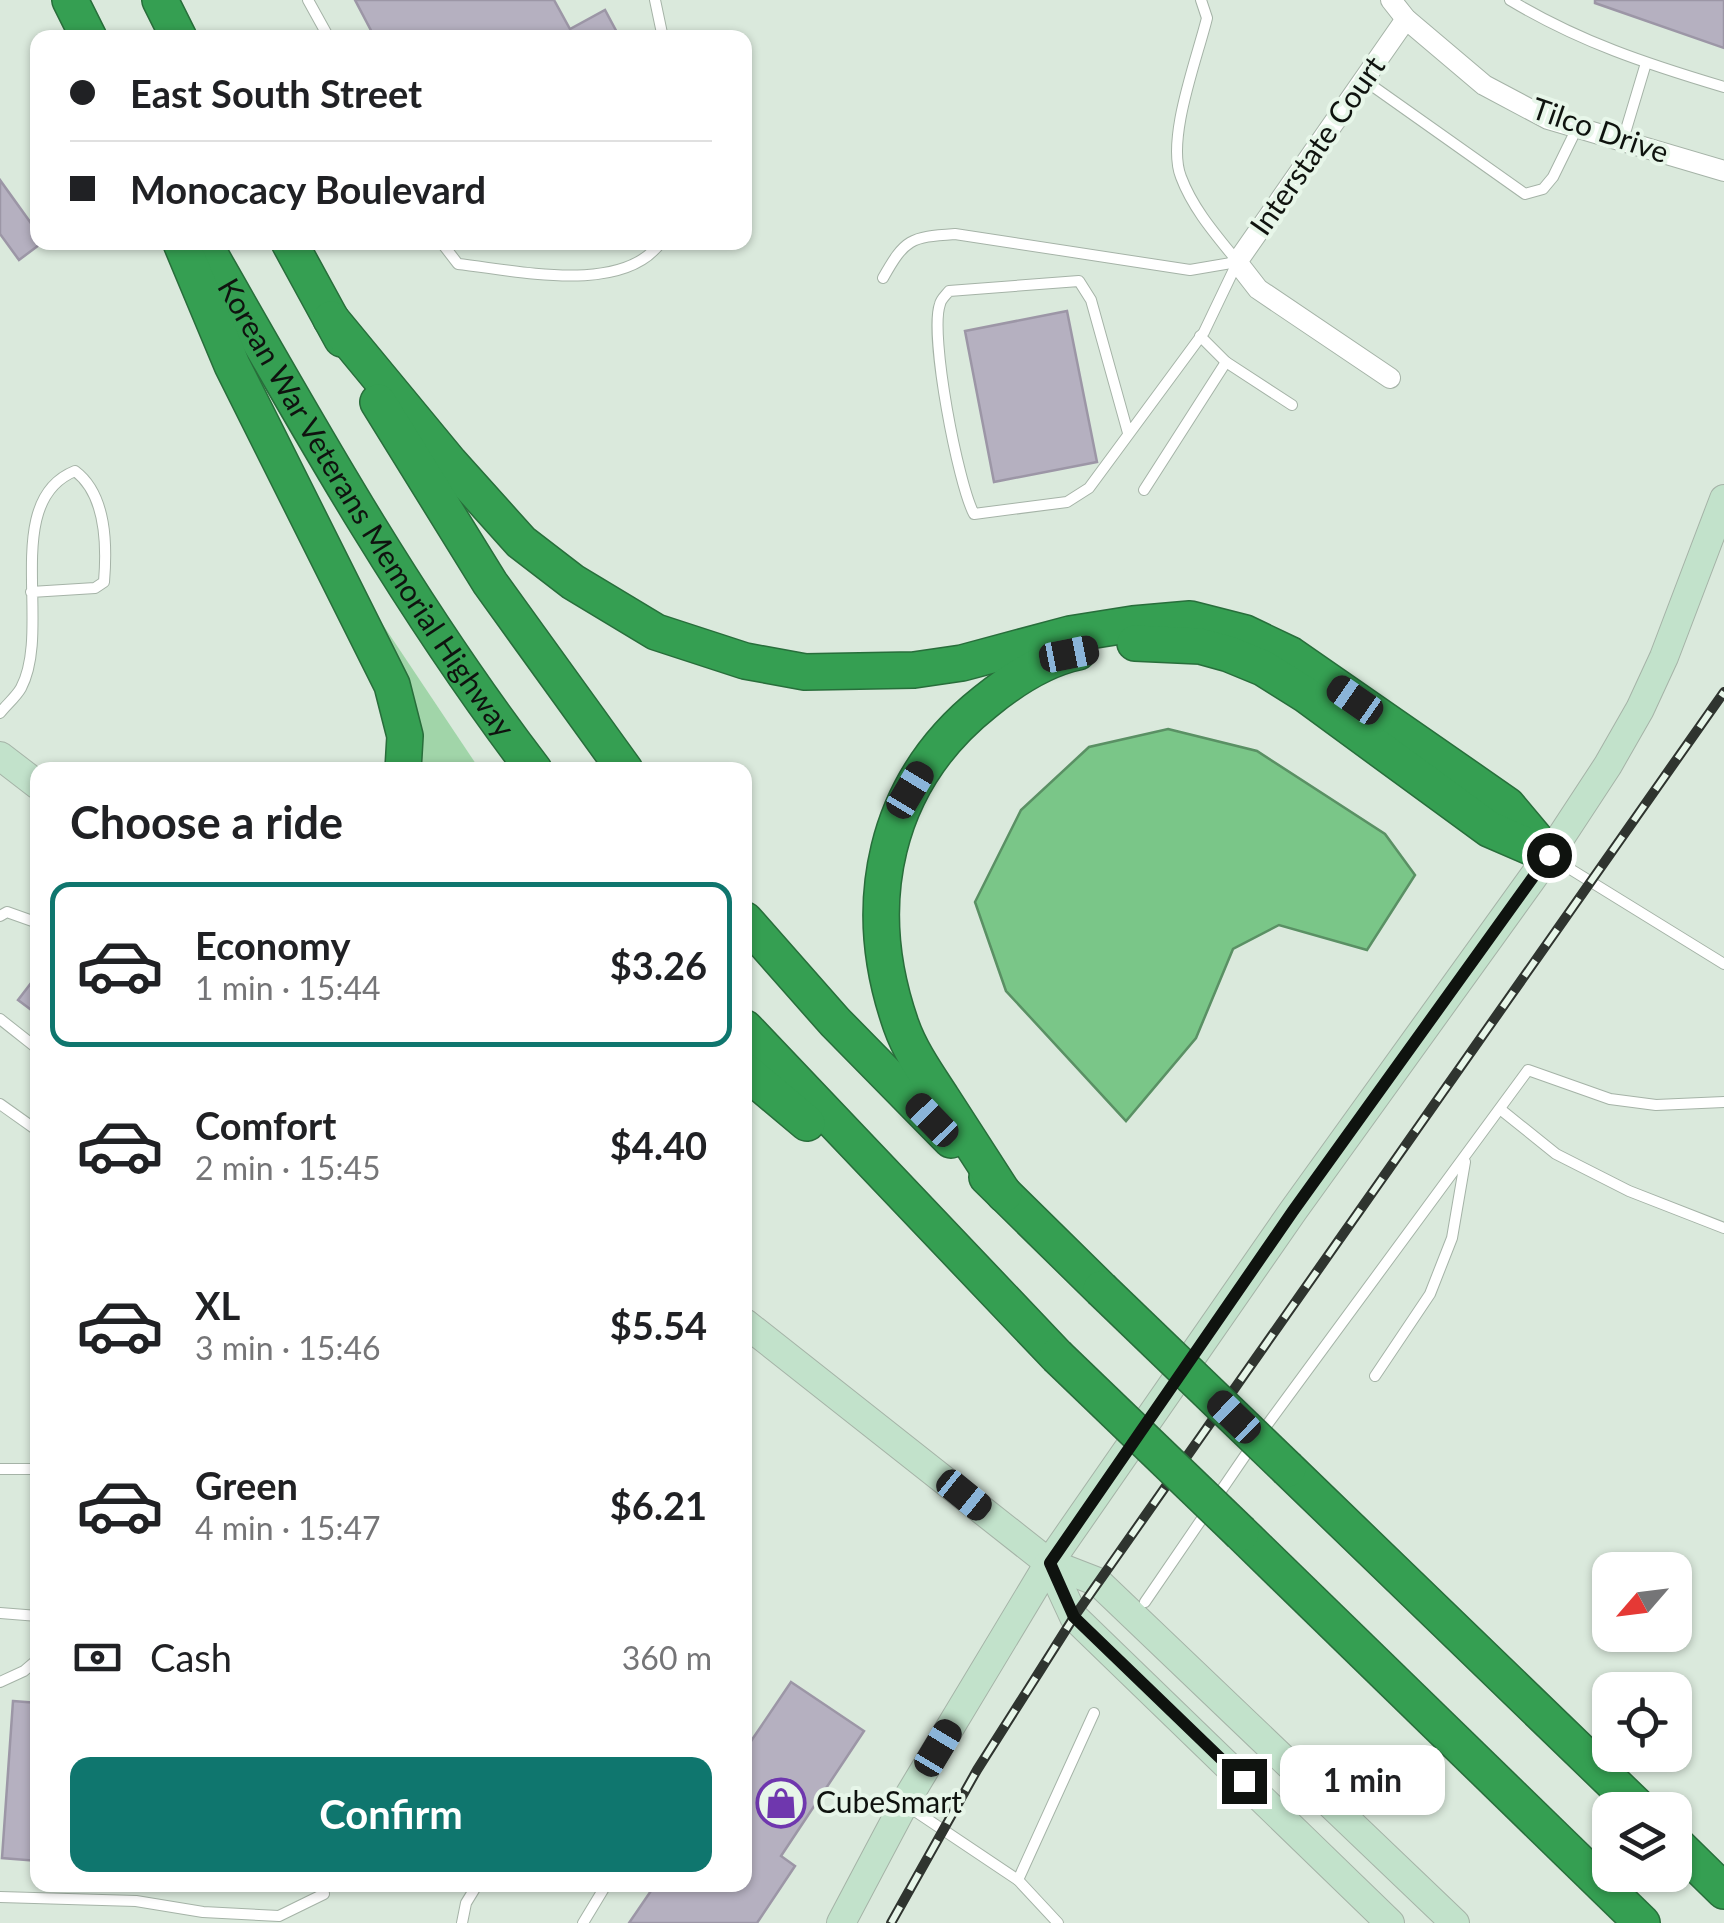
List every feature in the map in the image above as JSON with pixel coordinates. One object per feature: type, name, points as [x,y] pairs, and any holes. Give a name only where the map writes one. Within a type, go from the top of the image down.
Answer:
[{"type":"highway","points":[[70,0],[86,30]]},
{"type":"highway","points":[[160,0],[176,30]]},
{"type":"highway","points":[[184,250],[232,365],[392,685],[405,736],[403,762]]},
{"type":"highway","name":"Korean War Veterans Memorial Highway","points":[[207,250],[348,497],[430,624],[528,762]]},
{"type":"highway","name":"Korean War Veterans Memorial Highway","points":[[292,250],[412,460],[490,583],[619,762]]},
{"type":"highway","points":[[330,319],[450,464],[521,542],[573,582],[656,632],[745,661],[805,672],[914,670],[1070,634],[1190,619],[1245,633],[1291,655],[1507,805],[1549,855]]},
{"type":"highway","points":[[1004,1194],[903,1031],[883,961],[880,898],[887,854],[910,790],[946,737],[1000,690],[1038,666],[1069,654],[1101,648],[1163,644],[1200,646],[1230,654],[1263,668],[1306,695],[1489,829],[1549,855]]},
{"type":"highway","points":[[752,928],[835,1022],[1004,1194],[1622,1792]]},
{"type":"highway","points":[[752,1035],[1057,1356],[1642,1923]]},
{"type":"highway","points":[[752,1078],[914,1208]]},
{"type":"highway","points":[[1692,1859],[1724,1890]]},
{"type":"main road","points":[[841,1923],[904,1804],[1050,1563],[1293,1211],[1549,855],[1640,708],[1724,498]]},
{"type":"main road","points":[[0,756],[30,779]]},
{"type":"main road","points":[[752,1329],[1050,1563],[1098,1582],[1454,1923]]},
{"type":"main road","points":[[1050,1563],[1074,1617],[1390,1923]]},
{"type":"street","name":"Tilco Drive","points":[[1391,0],[1406,20],[1484,84],[1548,119],[1724,171]]},
{"type":"street","name":"Interstate Court","points":[[1390,378],[1258,290],[1237,262],[1406,20]]},
{"type":"lane","points":[[308,0],[324,30]]},
{"type":"lane","points":[[655,0],[661,30]]},
{"type":"lane","points":[[1200,0],[1207,18],[1175,136],[1179,174],[1202,216],[1237,262]]},
{"type":"lane","points":[[1510,0],[1558,29],[1646,64],[1724,86]]},
{"type":"lane","points":[[1622,143],[1646,64]]},
{"type":"lane","points":[[1364,80],[1526,194],[1543,189],[1553,177],[1578,128]]},
{"type":"lane","points":[[883,278],[900,248],[923,236],[955,234],[1190,270],[1237,262]]},
{"type":"lane","points":[[447,250],[458,264],[544,274],[614,274],[650,258],[655,250]]},
{"type":"lane","points":[[1079,281],[1087,256]]},
{"type":"lane","points":[[1079,281],[949,291],[939,304],[943,387],[964,496],[974,514],[1067,502],[1089,488],[1200,336],[1237,262]]},
{"type":"lane","points":[[1079,281],[1091,300],[1128,433]]},
{"type":"lane","points":[[1200,336],[1226,362],[1292,405]]},
{"type":"lane","points":[[1144,490],[1226,362]]},
{"type":"lane","points":[[0,712],[20,689],[28,664],[32,637],[31,592],[30,547],[38,508],[52,486],[76,471],[86,480],[98,503],[103,526],[104,582],[96,588],[31,592]]},
{"type":"lane","points":[[1549,855],[1724,964]]},
{"type":"lane","points":[[0,916],[6,912],[30,920]]},
{"type":"lane","points":[[0,1019],[30,1043]]},
{"type":"lane","points":[[1145,1602],[1253,1444],[1528,1070],[1610,1099],[1656,1106],[1724,1102]]},
{"type":"lane","points":[[0,1104],[30,1125]]},
{"type":"lane","points":[[1500,1109],[1556,1154],[1629,1191],[1724,1228]]},
{"type":"lane","points":[[1375,1376],[1430,1294],[1452,1238],[1466,1156]]},
{"type":"lane","points":[[0,1468],[30,1468]]},
{"type":"lane","points":[[0,1613],[30,1615]]},
{"type":"lane","points":[[0,1682],[30,1666]]},
{"type":"lane","points":[[1018,1880],[1094,1712]]},
{"type":"lane","points":[[904,1804],[1018,1880],[1057,1923]]},
{"type":"lane","points":[[462,1923],[472,1892]]},
{"type":"lane","points":[[583,1923],[602,1892]]},
{"type":"lane","points":[[0,1897],[136,1901],[204,1912],[279,1916],[324,1894]]},
{"type":"shaded area","points":[[359,589],[475,762],[413,762]]},
{"type":"shaded area","points":[[1168,729],[1257,751],[1385,834],[1415,875],[1367,950],[1279,925],[1233,949],[1196,1038],[1126,1121],[1006,991],[975,902],[1021,810],[1089,747]]},
{"type":"building","points":[[355,0],[554,0],[570,29],[605,10],[616,30],[371,30]]},
{"type":"building","points":[[1724,0],[1724,48],[1595,3]]},
{"type":"building","points":[[0,180],[30,222],[32,250],[19,260],[0,234]]},
{"type":"building","points":[[1067,311],[1097,462],[994,482],[965,331]]},
{"type":"building","points":[[30,984],[30,1009],[18,1000]]},
{"type":"building","name":"CubeSmart","points":[[791,1682],[864,1731],[781,1856],[795,1866],[757,1923],[629,1923],[650,1892],[752,1892],[752,1740]]},
{"type":"building","points":[[13,1701],[30,1702],[30,1860],[2,1858]]},
{"type":"railway","points":[[891,1923],[977,1770],[1074,1617],[1724,692]]},
{"type":"place","name":"CubeSmart","points":[[781,1803]]},
{"type":"route","points":[[1244,1781],[1074,1617],[1050,1563],[1293,1211],[1549,855]]}]
